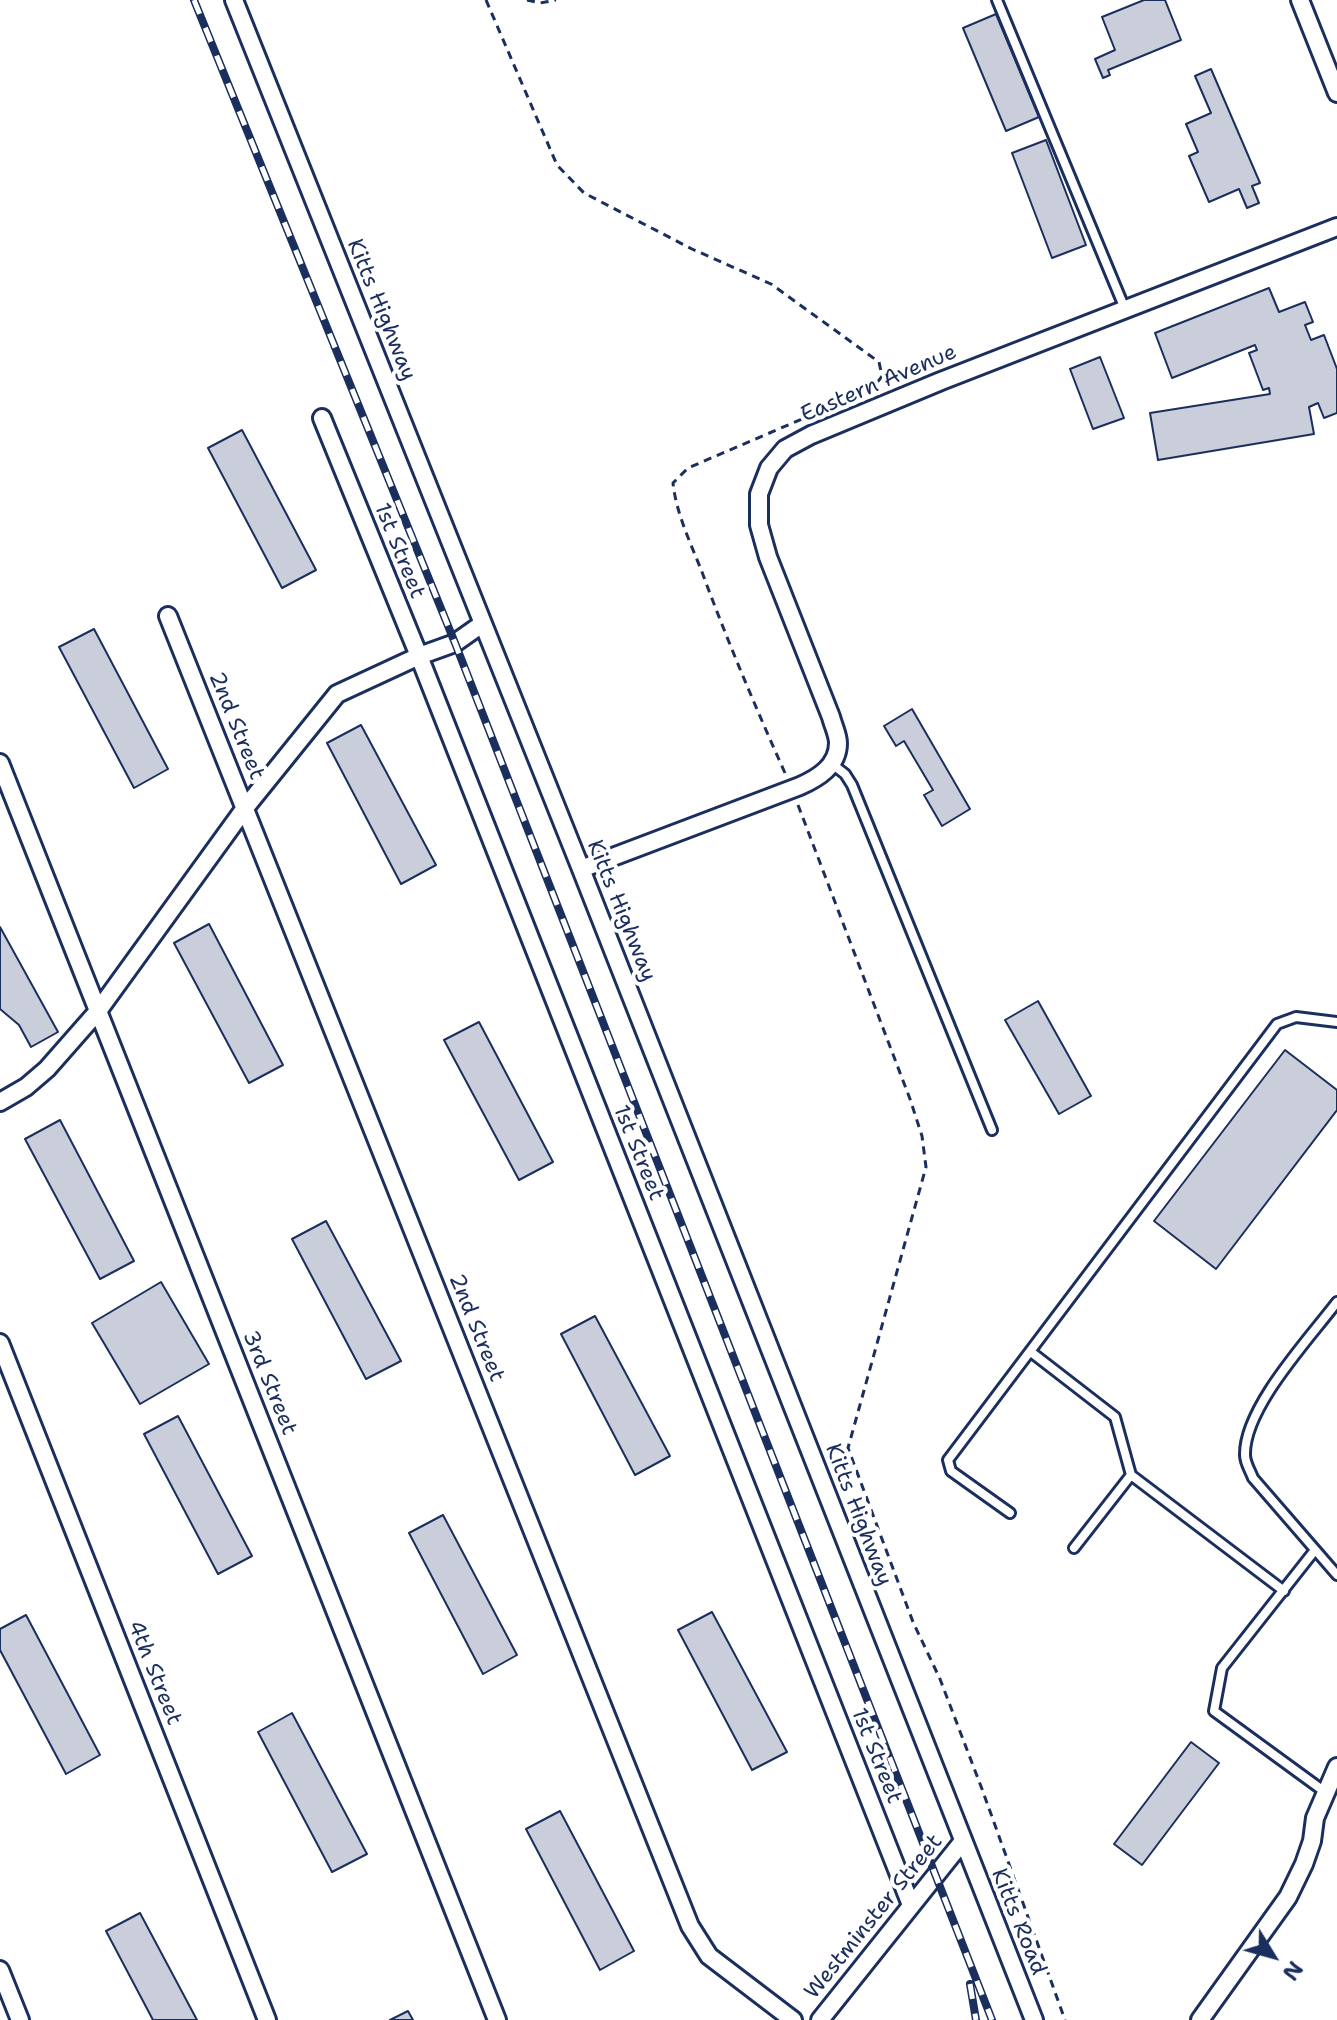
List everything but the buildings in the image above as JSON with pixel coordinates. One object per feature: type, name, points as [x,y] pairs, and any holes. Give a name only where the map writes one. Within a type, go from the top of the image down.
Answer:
[{"type":"street","name":"Kitts Highway","points":[[234,0],[581,869],[963,1841]]},
{"type":"street","points":[[1300,0],[1337,93]]},
{"type":"street","name":"Eastern Avenue","points":[[832,764],[838,744],[831,717],[768,557],[759,525],[759,494],[769,468],[785,449],[811,435],[1337,227]]},
{"type":"street","name":"1st Street","points":[[322,418],[419,656],[911,1905]]},
{"type":"street","name":"2nd Street","points":[[168,616],[690,1926],[709,1956],[793,2020]]},
{"type":"street","points":[[0,1102],[26,1087],[47,1069],[98,1011],[245,808],[337,694],[455,643],[482,624]]},
{"type":"street","name":"3rd Street","points":[[0,763],[497,2020]]},
{"type":"street","points":[[581,869],[792,789],[819,777],[832,764]]},
{"type":"street","name":"4th Street","points":[[0,1343],[267,2020]]},
{"type":"street","points":[[1200,2020],[1288,1897],[1308,1853],[1315,1818],[1337,1767]]},
{"type":"street","name":"Westminster Street","points":[[820,2020],[963,1841]]},
{"type":"street","name":"Kitts Road","points":[[963,1841],[1034,2020]]},
{"type":"street","points":[[0,1970],[20,2020]]},
{"type":"lane","points":[[997,0],[1125,309]]},
{"type":"lane","points":[[832,764],[845,774],[852,785],[992,1130]]},
{"type":"lane","points":[[1010,1513],[951,1471],[948,1460],[1277,1024],[1296,1017],[1337,1022]]},
{"type":"lane","points":[[1337,1302],[1262,1401],[1245,1441],[1244,1459],[1253,1478],[1337,1575]]},
{"type":"lane","points":[[1031,1352],[1115,1417],[1131,1475],[1284,1591]]},
{"type":"lane","points":[[1074,1548],[1131,1475]]},
{"type":"lane","points":[[1315,1550],[1222,1668],[1214,1711],[1325,1792]]},
{"type":"path","points":[[486,0],[557,165],[574,186],[692,249],[771,284],[879,362],[882,368],[882,376],[871,390],[688,468],[673,483],[674,495],[728,642],[792,789],[910,1099],[925,1150],[926,1167],[848,1448],[913,1622],[940,1679],[1065,2020]]},
{"type":"path","points":[[527,0],[540,3],[556,0]]},
{"type":"railway","points":[[194,0],[455,643],[992,2020]]},
{"type":"railway","points":[[970,1984],[976,2020]]}]
